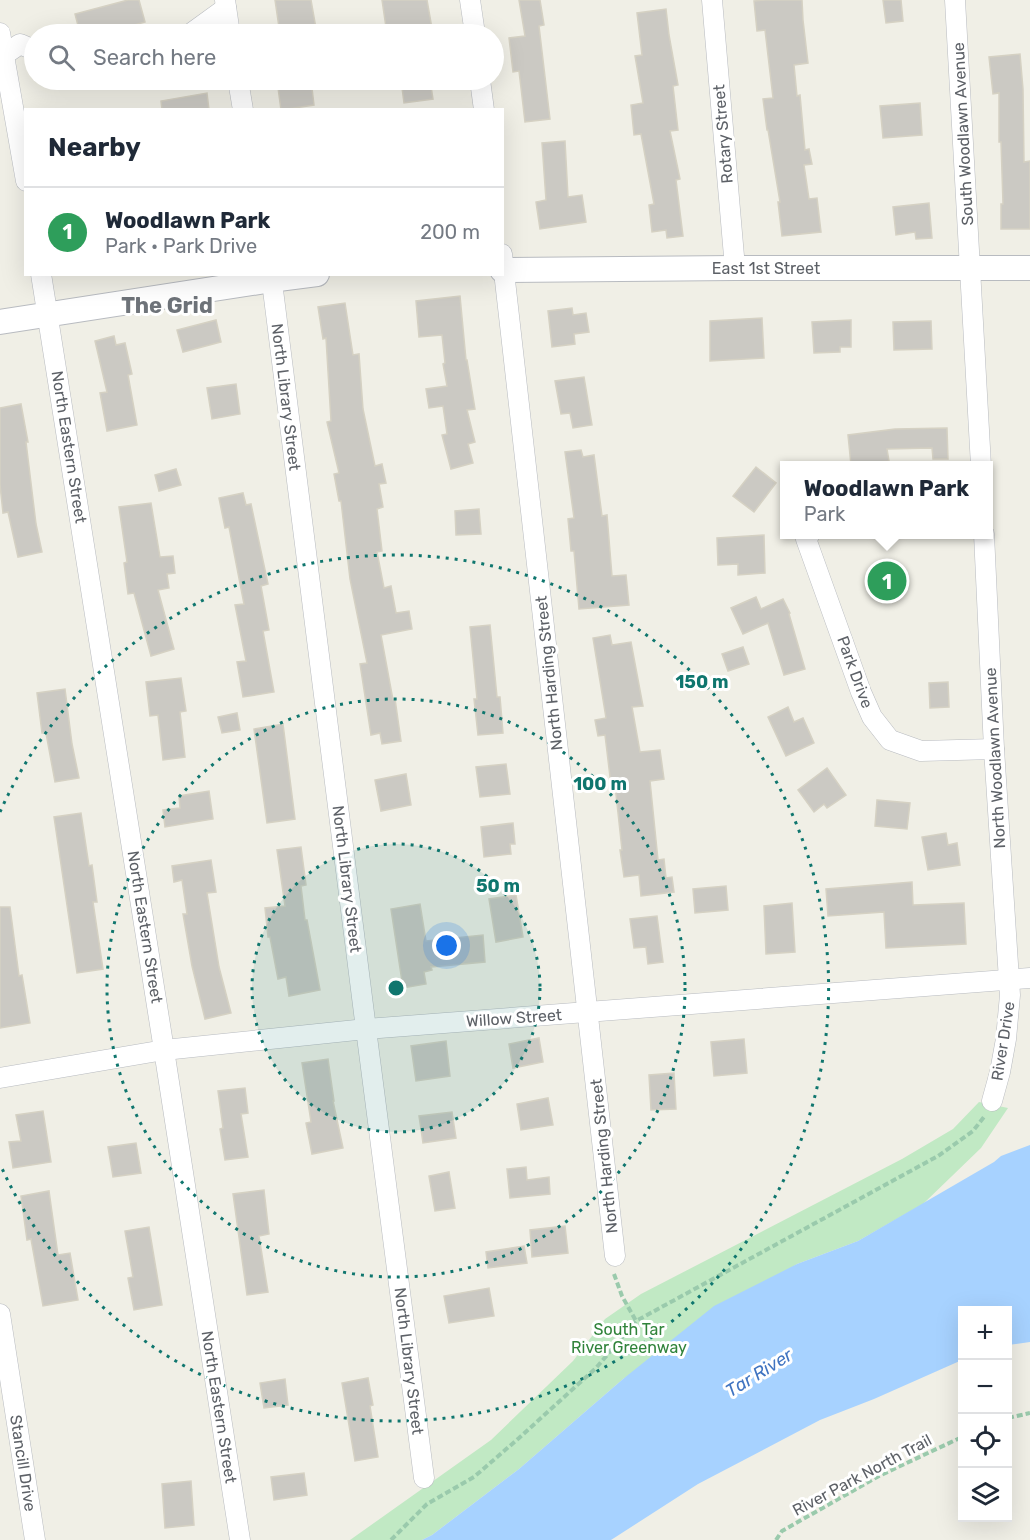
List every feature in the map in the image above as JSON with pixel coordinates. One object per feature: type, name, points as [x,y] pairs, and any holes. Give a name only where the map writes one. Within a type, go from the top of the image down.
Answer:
[{"type":"street","points":[[470,0],[474,24]]},
{"type":"street","name":"Rotary Street","points":[[712,0],[735,268]]},
{"type":"street","name":"South Woodlawn Avenue","points":[[955,0],[971,268]]},
{"type":"street","points":[[202,24],[225,4]]},
{"type":"street","points":[[225,4],[228,24]]},
{"type":"street","points":[[0,33],[2,56],[24,171]]},
{"type":"street","points":[[2,56],[20,44],[24,46]]},
{"type":"street","points":[[240,90],[243,108]]},
{"type":"street","points":[[481,90],[484,108]]},
{"type":"street","name":"East 1st Street","points":[[504,265],[1030,268]]},
{"type":"street","points":[[971,268],[981,461]]},
{"type":"street","name":"North Harding Street","points":[[504,274],[615,1256]]},
{"type":"street","name":"North Eastern Street","points":[[42,276],[240,1540]]},
{"type":"street","points":[[0,322],[286,276]]},
{"type":"street","name":"North Library Street","points":[[271,277],[424,1478]]},
{"type":"street","name":"Park Drive","points":[[806,539],[861,692],[872,717],[890,740],[921,752],[994,749]]},
{"type":"street","name":"North Woodlawn Avenue","points":[[984,539],[994,749],[1009,981]]},
{"type":"street","name":"Willow Street","points":[[0,1078],[164,1050],[366,1029],[1030,978]]},
{"type":"street","name":"River Drive","points":[[992,1101],[1006,1039],[1009,981]]},
{"type":"street","name":"Stancill Drive","points":[[0,1314],[35,1540]]},
{"type":"path","points":[[391,1540],[427,1504],[474,1477],[519,1438],[596,1368],[636,1320],[938,1156],[973,1131],[983,1119],[992,1101]]},
{"type":"path","points":[[615,1256],[614,1276],[636,1320]]},
{"type":"path","points":[[1012,1417],[1030,1413]]},
{"type":"path","name":"River Park North Trail","points":[[776,1540],[782,1532],[879,1476],[958,1439]]},
{"type":"green space","name":"South Tar River Greenway","points":[[979,1102],[1008,1108],[981,1148],[923,1204],[858,1241],[797,1264],[623,1379],[519,1469],[432,1535],[422,1540],[350,1540],[491,1440],[573,1361],[605,1319],[641,1294],[902,1159],[953,1129]]},
{"type":"water","name":"Tar River","points":[[1030,1145],[1030,1342],[1012,1344],[1012,1306],[958,1306],[958,1362],[820,1420],[698,1484],[611,1540],[422,1540],[432,1535],[519,1469],[623,1379],[714,1306],[797,1264],[858,1241],[1001,1156]]},
{"type":"building","points":[[128,0],[139,0],[145,22],[78,24],[75,14]]},
{"type":"building","points":[[275,0],[311,0],[315,24],[279,24]]},
{"type":"building","points":[[382,0],[427,0],[431,24],[386,24]]},
{"type":"building","points":[[519,0],[540,0],[544,25],[539,26],[550,119],[525,122],[519,71],[513,72],[509,38],[525,36]]},
{"type":"building","points":[[802,0],[808,63],[794,65],[797,96],[800,95],[805,150],[809,149],[812,164],[804,165],[809,199],[817,198],[821,232],[782,236],[778,202],[780,202],[763,99],[773,98],[765,30],[757,31],[754,1]]},
{"type":"building","points":[[883,0],[901,0],[903,21],[886,23]]},
{"type":"building","points":[[666,9],[678,85],[673,86],[678,130],[670,131],[680,179],[676,180],[683,236],[667,238],[666,230],[652,232],[649,205],[654,204],[641,134],[634,135],[631,105],[643,103],[635,56],[642,55],[637,13]]},
{"type":"building","points":[[1020,54],[1024,162],[1030,161],[1030,229],[1001,229],[1001,204],[1003,204],[999,93],[993,94],[989,57]]},
{"type":"building","points":[[278,90],[312,90],[314,105],[281,108]]},
{"type":"building","points":[[402,90],[432,90],[433,99],[404,103]]},
{"type":"building","points":[[207,93],[209,108],[162,108],[161,101]]},
{"type":"building","points":[[920,103],[922,135],[883,138],[880,106]]},
{"type":"building","points":[[565,141],[568,197],[582,195],[586,222],[540,229],[536,202],[546,200],[542,143]]},
{"type":"building","points":[[929,203],[932,238],[916,239],[915,232],[896,235],[893,207]]},
{"type":"building","points":[[460,296],[466,360],[475,409],[467,410],[475,442],[468,444],[473,463],[451,469],[442,435],[447,434],[443,406],[429,408],[426,389],[447,386],[443,364],[445,363],[442,335],[419,337],[416,301]]},
{"type":"building","points":[[345,303],[353,355],[359,354],[363,409],[375,466],[382,464],[386,483],[379,484],[383,507],[377,509],[382,551],[377,552],[384,588],[391,586],[396,613],[409,611],[412,629],[381,635],[393,700],[395,699],[401,741],[382,744],[380,733],[371,735],[360,664],[367,663],[350,579],[341,501],[339,501],[334,474],[339,473],[327,422],[331,421],[326,338],[323,339],[318,307]]},
{"type":"building","points":[[572,308],[573,315],[586,313],[589,332],[574,334],[575,344],[552,347],[548,311]]},
{"type":"building","points":[[762,318],[764,358],[710,361],[710,321]]},
{"type":"building","points":[[216,320],[221,342],[183,352],[177,330]]},
{"type":"building","points":[[851,320],[851,347],[840,347],[840,352],[814,353],[812,322]]},
{"type":"building","points":[[931,321],[932,349],[894,350],[893,322]]},
{"type":"building","points":[[114,336],[116,345],[125,343],[132,374],[128,375],[137,425],[107,431],[100,393],[107,392],[95,341]]},
{"type":"building","points":[[584,377],[592,425],[573,428],[570,413],[561,414],[555,381]]},
{"type":"building","points":[[236,384],[240,414],[212,419],[207,388]]},
{"type":"building","points":[[21,404],[28,442],[26,442],[36,524],[42,552],[18,557],[8,512],[3,513],[0,485],[0,408]]},
{"type":"building","points":[[947,428],[948,459],[933,459],[932,448],[887,449],[889,461],[851,461],[848,435],[895,429]]},
{"type":"building","points":[[581,450],[583,457],[594,455],[602,516],[607,515],[612,576],[626,575],[629,605],[579,609],[574,551],[571,551],[568,519],[574,518],[565,452]]},
{"type":"building","points":[[756,467],[776,483],[754,512],[733,496]]},
{"type":"building","points":[[176,469],[181,485],[159,491],[155,475]]},
{"type":"building","points":[[243,493],[246,505],[251,504],[268,584],[261,586],[269,630],[263,631],[274,692],[243,697],[237,662],[246,661],[235,605],[244,604],[229,527],[225,528],[219,498]]},
{"type":"building","points":[[151,503],[160,557],[173,556],[175,573],[167,574],[169,588],[158,590],[174,649],[151,656],[134,593],[128,594],[124,563],[127,562],[119,507]]},
{"type":"building","points":[[479,509],[481,534],[456,535],[455,511]]},
{"type":"building","points":[[764,535],[765,573],[738,575],[738,564],[718,565],[717,538]]},
{"type":"building","points":[[756,597],[761,609],[783,599],[790,613],[805,669],[784,675],[768,623],[743,634],[731,608]]},
{"type":"building","points":[[490,625],[503,733],[478,735],[470,627]]},
{"type":"building","points":[[610,635],[612,645],[631,642],[643,706],[632,707],[640,752],[660,750],[664,779],[650,781],[658,860],[664,859],[666,878],[672,877],[674,892],[641,896],[639,875],[624,877],[615,785],[611,785],[605,735],[598,736],[595,720],[606,718],[593,638]]},
{"type":"building","points":[[743,647],[749,664],[728,671],[722,654]]},
{"type":"building","points":[[181,678],[186,711],[180,712],[185,757],[163,760],[158,715],[150,716],[146,682]]},
{"type":"building","points":[[948,682],[949,707],[930,708],[929,683]]},
{"type":"building","points":[[65,689],[79,778],[55,782],[46,733],[42,733],[37,693]]},
{"type":"building","points":[[788,707],[794,722],[803,718],[814,743],[786,756],[768,717]]},
{"type":"building","points":[[237,713],[240,730],[222,733],[218,717]]},
{"type":"building","points":[[283,724],[295,819],[267,823],[254,729]]},
{"type":"building","points":[[506,764],[510,794],[480,797],[476,767]]},
{"type":"building","points":[[827,768],[846,795],[827,808],[824,804],[814,812],[798,790]]},
{"type":"building","points":[[406,774],[411,805],[381,811],[375,780]]},
{"type":"building","points":[[209,791],[213,819],[165,827],[163,810],[180,808],[179,796]]},
{"type":"building","points":[[877,800],[910,803],[907,829],[875,826]]},
{"type":"building","points":[[81,813],[89,866],[92,865],[97,902],[93,902],[103,969],[77,973],[54,817]]},
{"type":"building","points":[[513,823],[515,844],[510,844],[511,854],[484,857],[481,827]]},
{"type":"building","points":[[946,833],[948,845],[957,843],[960,865],[928,870],[922,837]]},
{"type":"building","points":[[301,847],[306,885],[301,886],[305,920],[307,920],[320,990],[289,996],[286,977],[278,979],[270,937],[268,937],[265,908],[285,906],[277,850]]},
{"type":"building","points":[[211,860],[216,892],[207,893],[219,967],[231,1013],[205,1019],[192,966],[183,914],[187,914],[182,880],[174,882],[172,866]]},
{"type":"building","points":[[912,882],[913,905],[964,903],[966,944],[886,948],[884,912],[828,916],[826,889]]},
{"type":"building","points":[[726,886],[728,910],[695,913],[693,889]]},
{"type":"building","points":[[516,895],[523,937],[496,942],[489,899]]},
{"type":"building","points":[[792,903],[795,952],[766,954],[764,906]]},
{"type":"building","points":[[420,904],[426,941],[483,935],[485,962],[431,967],[432,970],[424,972],[426,984],[403,988],[391,909]]},
{"type":"building","points":[[0,907],[10,907],[19,976],[22,975],[30,1023],[0,1028]]},
{"type":"building","points":[[657,916],[663,962],[648,964],[646,947],[634,948],[630,919]]},
{"type":"building","points":[[539,1038],[543,1062],[513,1068],[509,1044]]},
{"type":"building","points":[[744,1039],[747,1073],[714,1076],[711,1042]]},
{"type":"building","points":[[446,1041],[450,1076],[416,1081],[411,1046]]},
{"type":"building","points":[[328,1059],[333,1101],[343,1148],[312,1154],[306,1123],[311,1122],[302,1063]]},
{"type":"building","points":[[674,1073],[676,1109],[651,1110],[649,1075]]},
{"type":"building","points":[[245,1088],[248,1113],[241,1114],[248,1157],[225,1160],[220,1129],[223,1128],[218,1091]]},
{"type":"building","points":[[548,1098],[553,1125],[521,1130],[517,1104]]},
{"type":"building","points":[[43,1111],[51,1162],[13,1168],[9,1142],[21,1141],[16,1115]]},
{"type":"building","points":[[452,1112],[456,1138],[423,1143],[419,1116]]},
{"type":"building","points":[[136,1143],[141,1173],[113,1177],[108,1147]]},
{"type":"building","points":[[526,1167],[527,1180],[549,1177],[550,1194],[510,1198],[507,1169]]},
{"type":"building","points":[[449,1172],[455,1208],[435,1211],[429,1176]]},
{"type":"building","points":[[264,1190],[269,1234],[259,1236],[268,1292],[247,1295],[233,1194]]},
{"type":"building","points":[[49,1191],[58,1255],[70,1253],[78,1300],[43,1306],[31,1239],[27,1240],[21,1196]]},
{"type":"building","points":[[565,1226],[568,1253],[532,1257],[530,1230]]},
{"type":"building","points":[[149,1227],[162,1305],[134,1310],[128,1278],[133,1277],[125,1231]]},
{"type":"building","points":[[524,1246],[527,1263],[488,1268],[486,1252]]},
{"type":"building","points":[[489,1288],[494,1316],[449,1323],[444,1296]]},
{"type":"building","points":[[368,1378],[378,1457],[355,1461],[342,1383]]},
{"type":"building","points":[[285,1379],[288,1405],[264,1408],[260,1383]]},
{"type":"building","points":[[304,1473],[307,1495],[274,1500],[271,1477]]},
{"type":"building","points":[[191,1481],[194,1525],[165,1528],[162,1484]]},
{"type":"place","name":"Woodlawn Park","points":[[887,581]]},
{"type":"district","name":"The Grid","points":[[167,305]]}]
